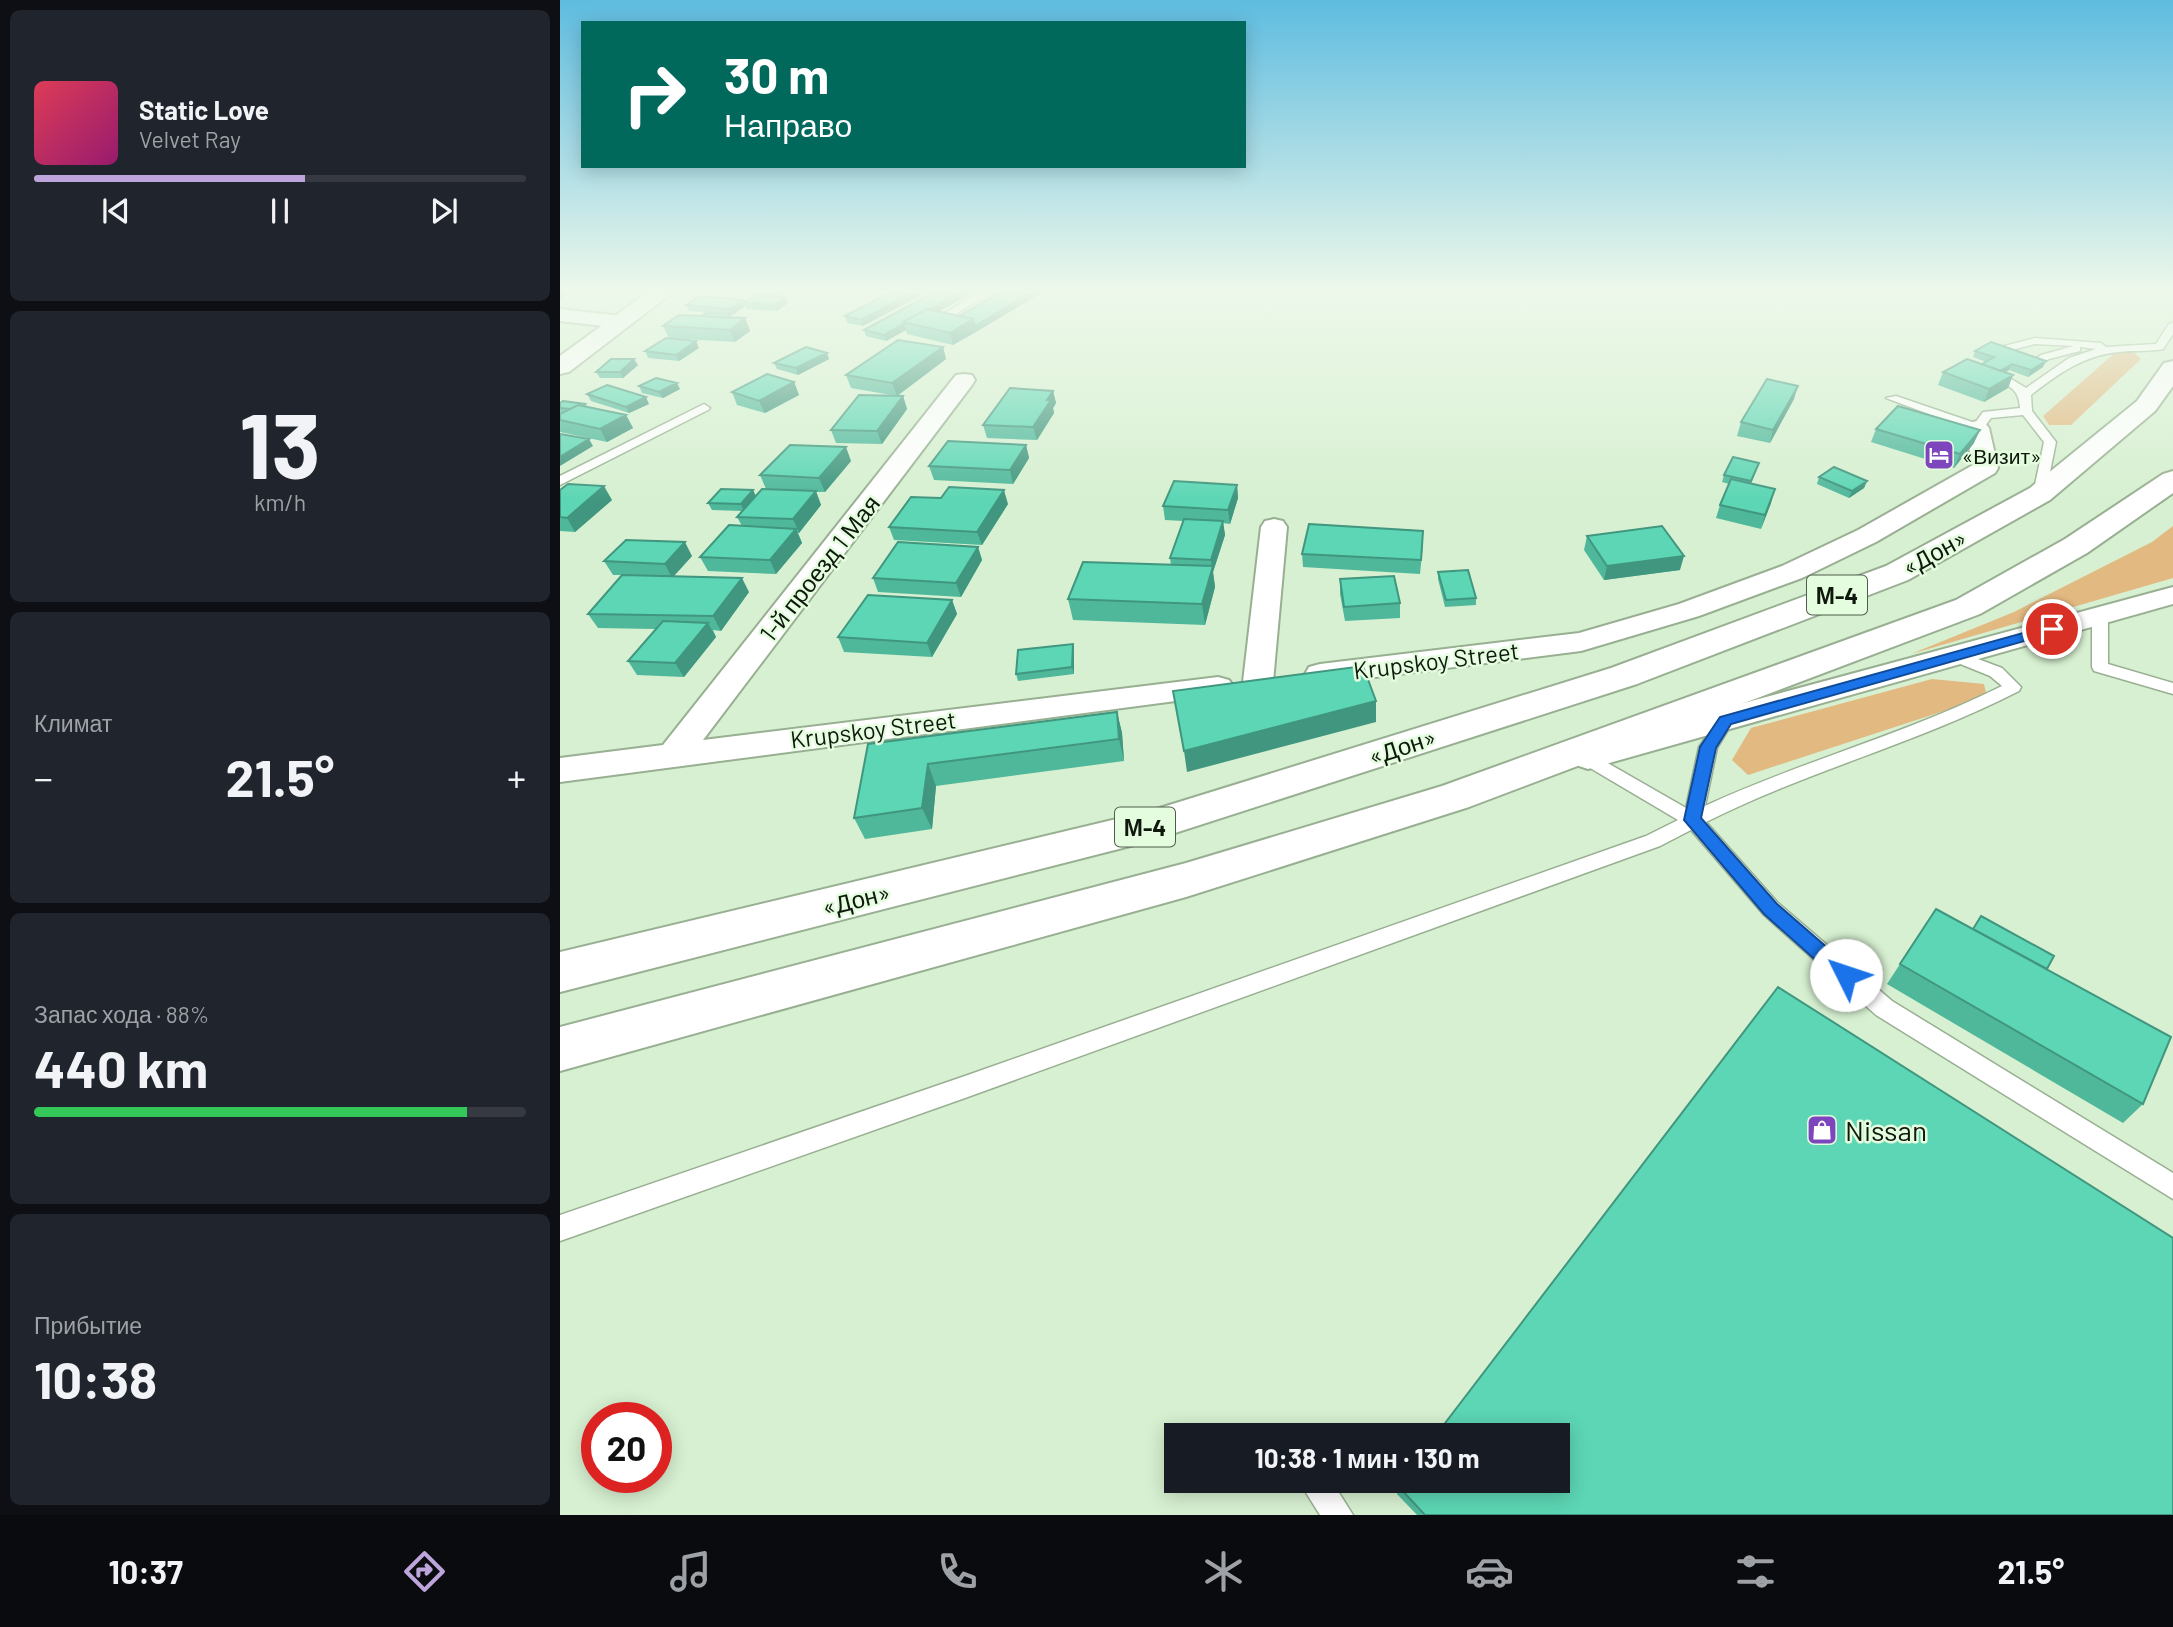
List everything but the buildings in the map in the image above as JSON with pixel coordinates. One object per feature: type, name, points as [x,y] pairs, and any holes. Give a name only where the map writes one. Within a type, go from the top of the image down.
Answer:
[{"type":"main road","name":"«Дон»","points":[[560,972],[1150,826],[1624,676],[1897,573],[2040,494],[2146,406],[2173,368]]},
{"type":"main road","name":"М-4","points":[[560,1049],[1186,880],[1455,797],[1968,607],[2076,546],[2173,480]]},
{"type":"street","name":"1-й проезд 1 Мая","points":[[674,755],[964,380]]},
{"type":"street","name":"Krupskoy Street","points":[[560,770],[1581,642],[1689,610],[1766,582],[1867,536],[1986,468],[1977,428]]},
{"type":"street","points":[[1274,527],[1280,679]]},
{"type":"street","points":[[1455,797],[1586,758],[2173,596]]},
{"type":"lane","points":[[2034,364],[2043,360]]},
{"type":"lane","points":[[2025,394],[2073,360]]},
{"type":"lane","points":[[2009,376],[2025,394],[2026,411],[2050,443],[2040,494]]},
{"type":"lane","points":[[1892,398],[1977,428],[1987,415],[2026,411]]},
{"type":"lane","points":[[560,481],[704,408]]},
{"type":"lane","points":[[2100,616],[2100,667],[2173,690]]},
{"type":"lane","points":[[560,1228],[965,1087],[1653,841],[1766,787],[1964,713],[2013,687],[1996,672],[1954,655]]},
{"type":"lane","points":[[1693,820],[1708,747],[1726,720]]},
{"type":"lane","points":[[1586,758],[1693,820],[1771,909],[1884,1008],[2173,1187]]},
{"type":"lane","points":[[1322,1493],[1338,1515]]},
{"type":"shaded area","points":[[2107,360],[2140,360],[2071,425],[2049,425],[2043,416]]},
{"type":"shaded area","points":[[2173,526],[2173,578],[1911,654],[2014,612],[2152,542]]},
{"type":"shaded area","points":[[1932,679],[1984,684],[1987,697],[1748,775],[1732,760],[1751,728]]},
{"type":"place","name":"«Визит»","points":[[1939,455]]},
{"type":"place","name":"Nissan","points":[[1822,1130]]},
{"type":"route","points":[[1846,975],[1771,909],[1693,820],[1708,747],[1726,720],[2052,629]]}]
